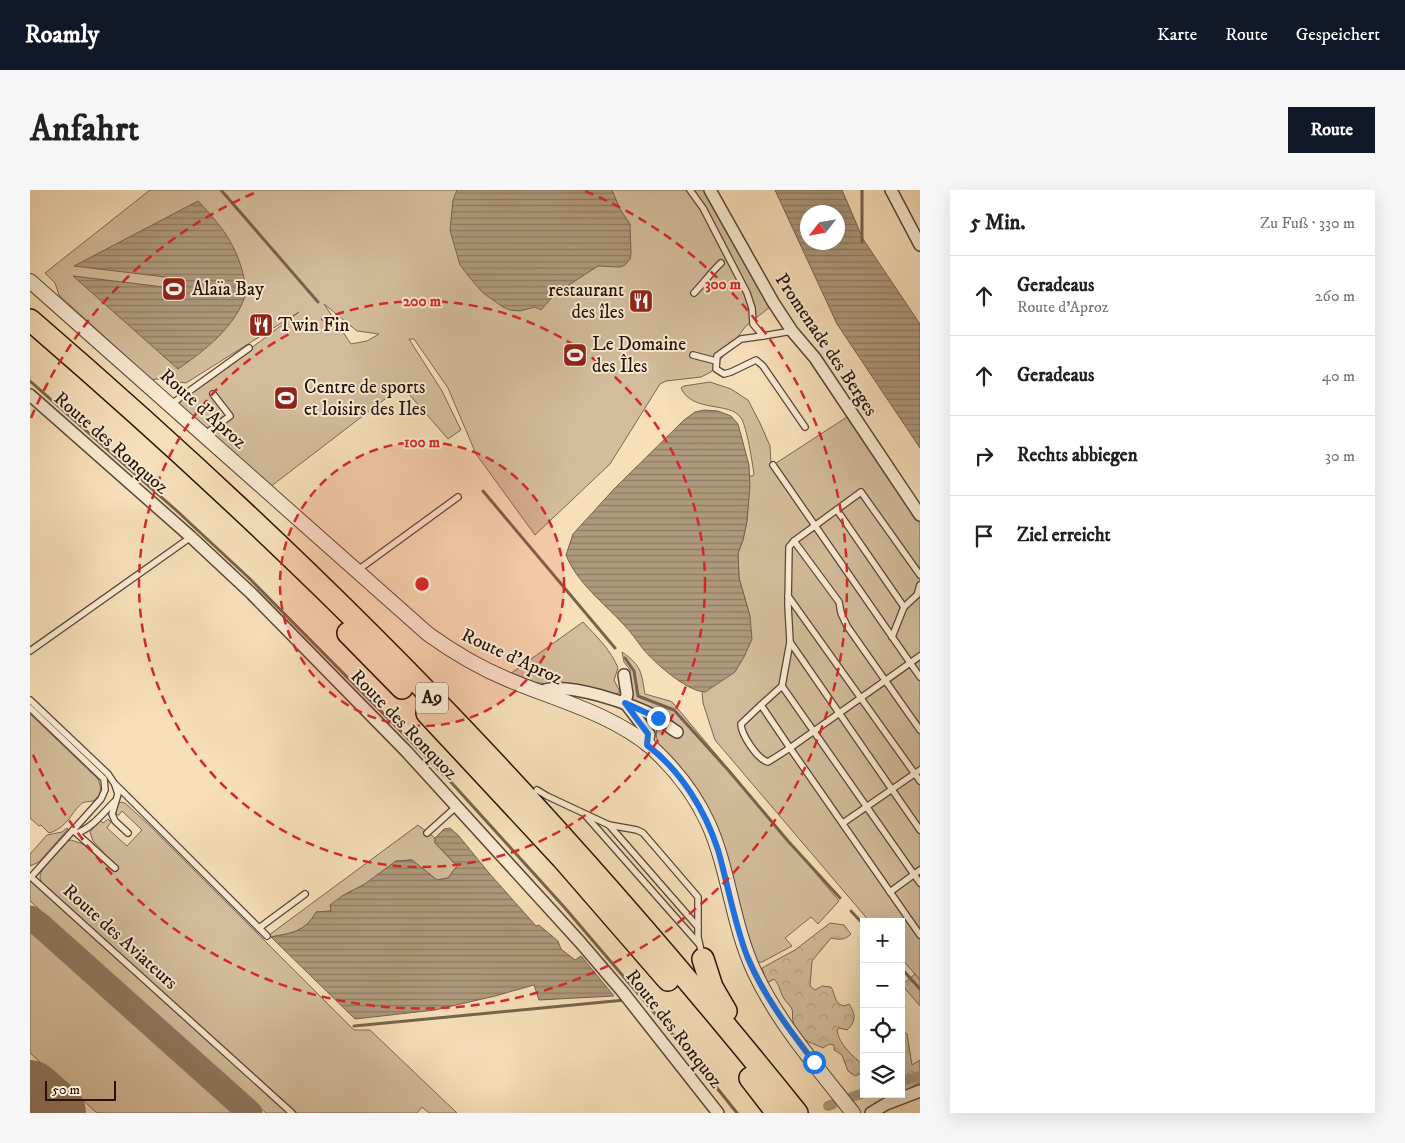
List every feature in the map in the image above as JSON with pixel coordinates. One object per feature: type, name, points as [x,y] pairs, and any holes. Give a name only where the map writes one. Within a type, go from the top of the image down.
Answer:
[{"type":"highway","name":"A9","points":[[30,320],[238,506],[444,710],[599,877],[797,1113]]},
{"type":"highway","name":"A9","points":[[30,340],[226,515],[333,618],[420,706],[517,809],[611,914],[778,1113]]},
{"type":"highway","points":[[444,710],[520,778],[537,790]]},
{"type":"highway","points":[[701,952],[716,995],[766,1075]]},
{"type":"street","name":"Promenade des Berges","points":[[710,190],[773,302],[792,331],[815,358],[920,515]]},
{"type":"street","points":[[891,190],[920,245]]},
{"type":"street","name":"Route d'Aproz","points":[[30,281],[399,610],[442,644],[491,672],[616,724],[647,745],[669,764],[697,802],[708,824],[718,850],[744,947],[762,988],[795,1037],[853,1113]]},
{"type":"street","name":"Route des Ronquoz","points":[[30,395],[191,537],[288,631],[406,751],[622,991],[718,1113]]},
{"type":"street","points":[[624,675],[627,694],[625,703],[648,734],[647,745]]},
{"type":"street","points":[[540,692],[551,688],[563,688],[625,703],[658,718],[676,732]]},
{"type":"street","points":[[871,1113],[886,1104],[920,1090]]},
{"type":"lane","points":[[690,190],[703,208],[747,293],[752,308],[752,324],[763,336]]},
{"type":"lane","points":[[694,293],[721,263]]},
{"type":"lane","points":[[792,331],[741,339],[717,356],[716,369],[724,374],[756,360],[763,366],[805,427]]},
{"type":"lane","points":[[170,405],[250,348]]},
{"type":"lane","points":[[693,355],[716,361]]},
{"type":"lane","points":[[204,435],[230,416],[214,394]]},
{"type":"lane","points":[[773,466],[920,676]]},
{"type":"lane","points":[[920,575],[861,492],[794,541],[789,547],[788,596],[790,642],[782,686],[741,724],[741,730],[761,760],[768,762],[920,656]]},
{"type":"lane","points":[[356,571],[458,497]]},
{"type":"lane","points":[[837,510],[904,607]]},
{"type":"lane","points":[[30,650],[191,537]]},
{"type":"lane","points":[[794,541],[839,602],[841,613],[847,626],[920,730]]},
{"type":"lane","points":[[892,637],[904,607],[917,595],[920,585]]},
{"type":"lane","points":[[788,596],[917,772],[920,781]]},
{"type":"lane","points":[[790,642],[920,830]]},
{"type":"lane","points":[[782,686],[920,883]]},
{"type":"lane","points":[[30,700],[102,769],[267,936]]},
{"type":"lane","points":[[761,705],[920,935]]},
{"type":"lane","name":"Route des Aviateurs","points":[[30,708],[104,779],[105,790],[75,831],[30,877],[292,1113]]},
{"type":"lane","points":[[843,823],[917,772]]},
{"type":"lane","points":[[114,783],[118,794],[112,814],[115,820],[128,833]]},
{"type":"lane","points":[[537,790],[584,814],[610,825],[637,830],[650,839],[696,892],[700,902],[698,927],[701,952]]},
{"type":"lane","points":[[114,868],[75,831],[90,825],[115,801]]},
{"type":"lane","points":[[428,833],[457,806]]},
{"type":"lane","points":[[584,814],[701,952]]},
{"type":"lane","points":[[610,825],[698,927]]},
{"type":"lane","points":[[890,892],[920,870]]},
{"type":"lane","points":[[259,928],[305,894]]},
{"type":"green space","name":"Le Domaine des Îles","points":[[150,190],[716,190],[776,302],[746,326],[711,372],[701,377],[666,381],[660,384],[610,464],[535,535],[476,454],[448,388],[414,339],[409,339],[442,391],[461,430],[448,439],[402,386],[270,487],[177,404],[299,312],[186,383],[152,380],[59,295],[55,283],[45,273]],"holes":[[[324,304],[357,331],[379,334],[367,341],[351,344]]]},
{"type":"green space","points":[[710,382],[731,389],[748,400],[770,446],[771,464],[773,465],[847,417],[920,524],[920,980],[905,963],[905,918],[867,918],[715,740],[703,703],[702,691],[705,692],[750,616],[739,578],[738,553],[747,521],[749,476],[754,474],[747,436],[741,418],[729,410],[693,401],[686,396],[681,388]]},
{"type":"green space","points":[[583,622],[603,644],[615,661],[618,668],[614,680],[620,692],[615,695],[527,681],[510,674]]},
{"type":"green space","points":[[622,652],[640,670],[645,694],[673,703],[839,901],[818,924],[811,917],[785,938],[792,946],[762,962],[756,962],[743,925],[729,870],[659,746],[656,734],[659,723],[633,701],[630,670],[624,662]]},
{"type":"green space","points":[[30,714],[98,779],[100,787],[99,795],[95,800],[82,803],[61,827],[49,833],[30,818]]},
{"type":"green space","points":[[121,802],[125,803],[149,825],[354,1030],[370,1030],[457,1113],[429,1113],[422,1107],[417,1113],[297,1113],[46,887],[40,876],[41,872],[56,853],[71,840],[83,844],[113,871],[117,867],[93,841],[90,832],[100,820],[103,823],[108,819],[111,822],[107,828],[127,846],[142,830],[122,811],[119,815],[116,815],[117,805]]},
{"type":"green space","points":[[418,825],[435,838],[435,843],[457,866],[448,878],[437,880],[412,860],[396,861],[365,884],[342,896],[331,911],[316,912],[307,924],[297,931],[271,937],[269,935]]},
{"type":"green space","points":[[67,828],[39,862],[30,866],[30,854],[47,835],[62,832]]},
{"type":"green space","points":[[30,880],[288,1113],[266,1113],[30,901]]},
{"type":"green space","points":[[830,923],[844,925],[851,934],[842,939],[831,938],[812,961],[810,986],[815,990],[822,986],[831,987],[836,1001],[840,1005],[849,1004],[854,1015],[852,1024],[847,1030],[839,1028],[837,1030],[841,1041],[860,1062],[860,1074],[855,1076],[848,1071],[842,1055],[834,1050],[834,1045],[829,1044],[823,1048],[804,1039],[795,1028],[792,1009],[778,985],[774,979],[769,982],[766,980],[762,968],[795,950]]},
{"type":"green space","points":[[30,931],[233,1113],[97,1113],[30,1053]]},
{"type":"green space","points":[[915,974],[920,980],[920,1006],[905,988],[905,982]]},
{"type":"green space","points":[[905,1033],[907,1034],[912,1065],[920,1060],[920,1083],[907,1091],[905,1089]]},
{"type":"shaded area","points":[[457,190],[612,190],[620,209],[630,224],[630,259],[625,265],[620,267],[598,266],[555,294],[541,310],[535,307],[520,311],[510,310],[483,293],[460,265],[450,230],[453,200]]},
{"type":"shaded area","points":[[775,190],[842,190],[863,239],[920,324],[920,448],[837,324],[803,250],[845,250],[845,205],[800,205],[800,244]]},
{"type":"shaded area","points":[[198,201],[221,227],[232,245],[241,266],[246,291],[242,305],[227,327],[209,346],[178,369],[73,276],[180,289],[182,279],[74,266]]},
{"type":"shaded area","points":[[704,410],[718,411],[731,416],[738,424],[749,465],[750,487],[747,521],[738,553],[739,578],[750,616],[752,639],[735,672],[705,692],[680,682],[655,661],[627,628],[584,584],[566,555],[573,534],[614,489],[684,420],[695,412]]},
{"type":"shaded area","points":[[450,828],[536,926],[539,925],[558,941],[561,949],[575,960],[581,956],[614,996],[539,1000],[534,985],[435,1010],[355,1019],[271,937],[297,931],[312,919],[316,912],[331,911],[330,905],[342,896],[365,884],[396,861],[412,860],[437,880],[448,878],[457,866],[435,843],[435,838],[444,829]]},
{"type":"waterway","points":[[221,190],[318,302]]},
{"type":"waterway","points":[[862,190],[862,242]]},
{"type":"waterway","points":[[30,381],[177,511],[249,578],[450,781],[565,908],[693,1058],[737,1113]]},
{"type":"waterway","points":[[483,491],[615,648]]},
{"type":"waterway","points":[[625,658],[634,671],[638,696],[674,710],[840,898]]},
{"type":"waterway","points":[[851,911],[860,921]]},
{"type":"waterway","points":[[905,972],[920,989]]},
{"type":"waterway","points":[[354,1026],[625,1000]]},
{"type":"waterway","points":[[905,1080],[920,1076]]},
{"type":"waterway","points":[[852,1097],[860,1094]]},
{"type":"waterway","points":[[828,1106],[833,1104]]},
{"type":"taxiway","points":[[30,918],[250,1113]]},
{"type":"runway","points":[[30,1092],[54,1113]]},
{"type":"place","name":"Alaïa Bay","points":[[174,289]]},
{"type":"place","name":"restaurant des îles","points":[[641,301]]},
{"type":"place","name":"Twin Fin","points":[[261,325]]},
{"type":"place","name":"Le Domaine des Îles","points":[[575,355]]},
{"type":"place","name":"Centre de sports et loisirs des Iles","points":[[286,398]]},
{"type":"route","points":[[658,718],[625,703],[648,734],[647,745],[669,764],[697,802],[718,850],[733,909],[754,971],[773,1006],[814,1062]]}]
